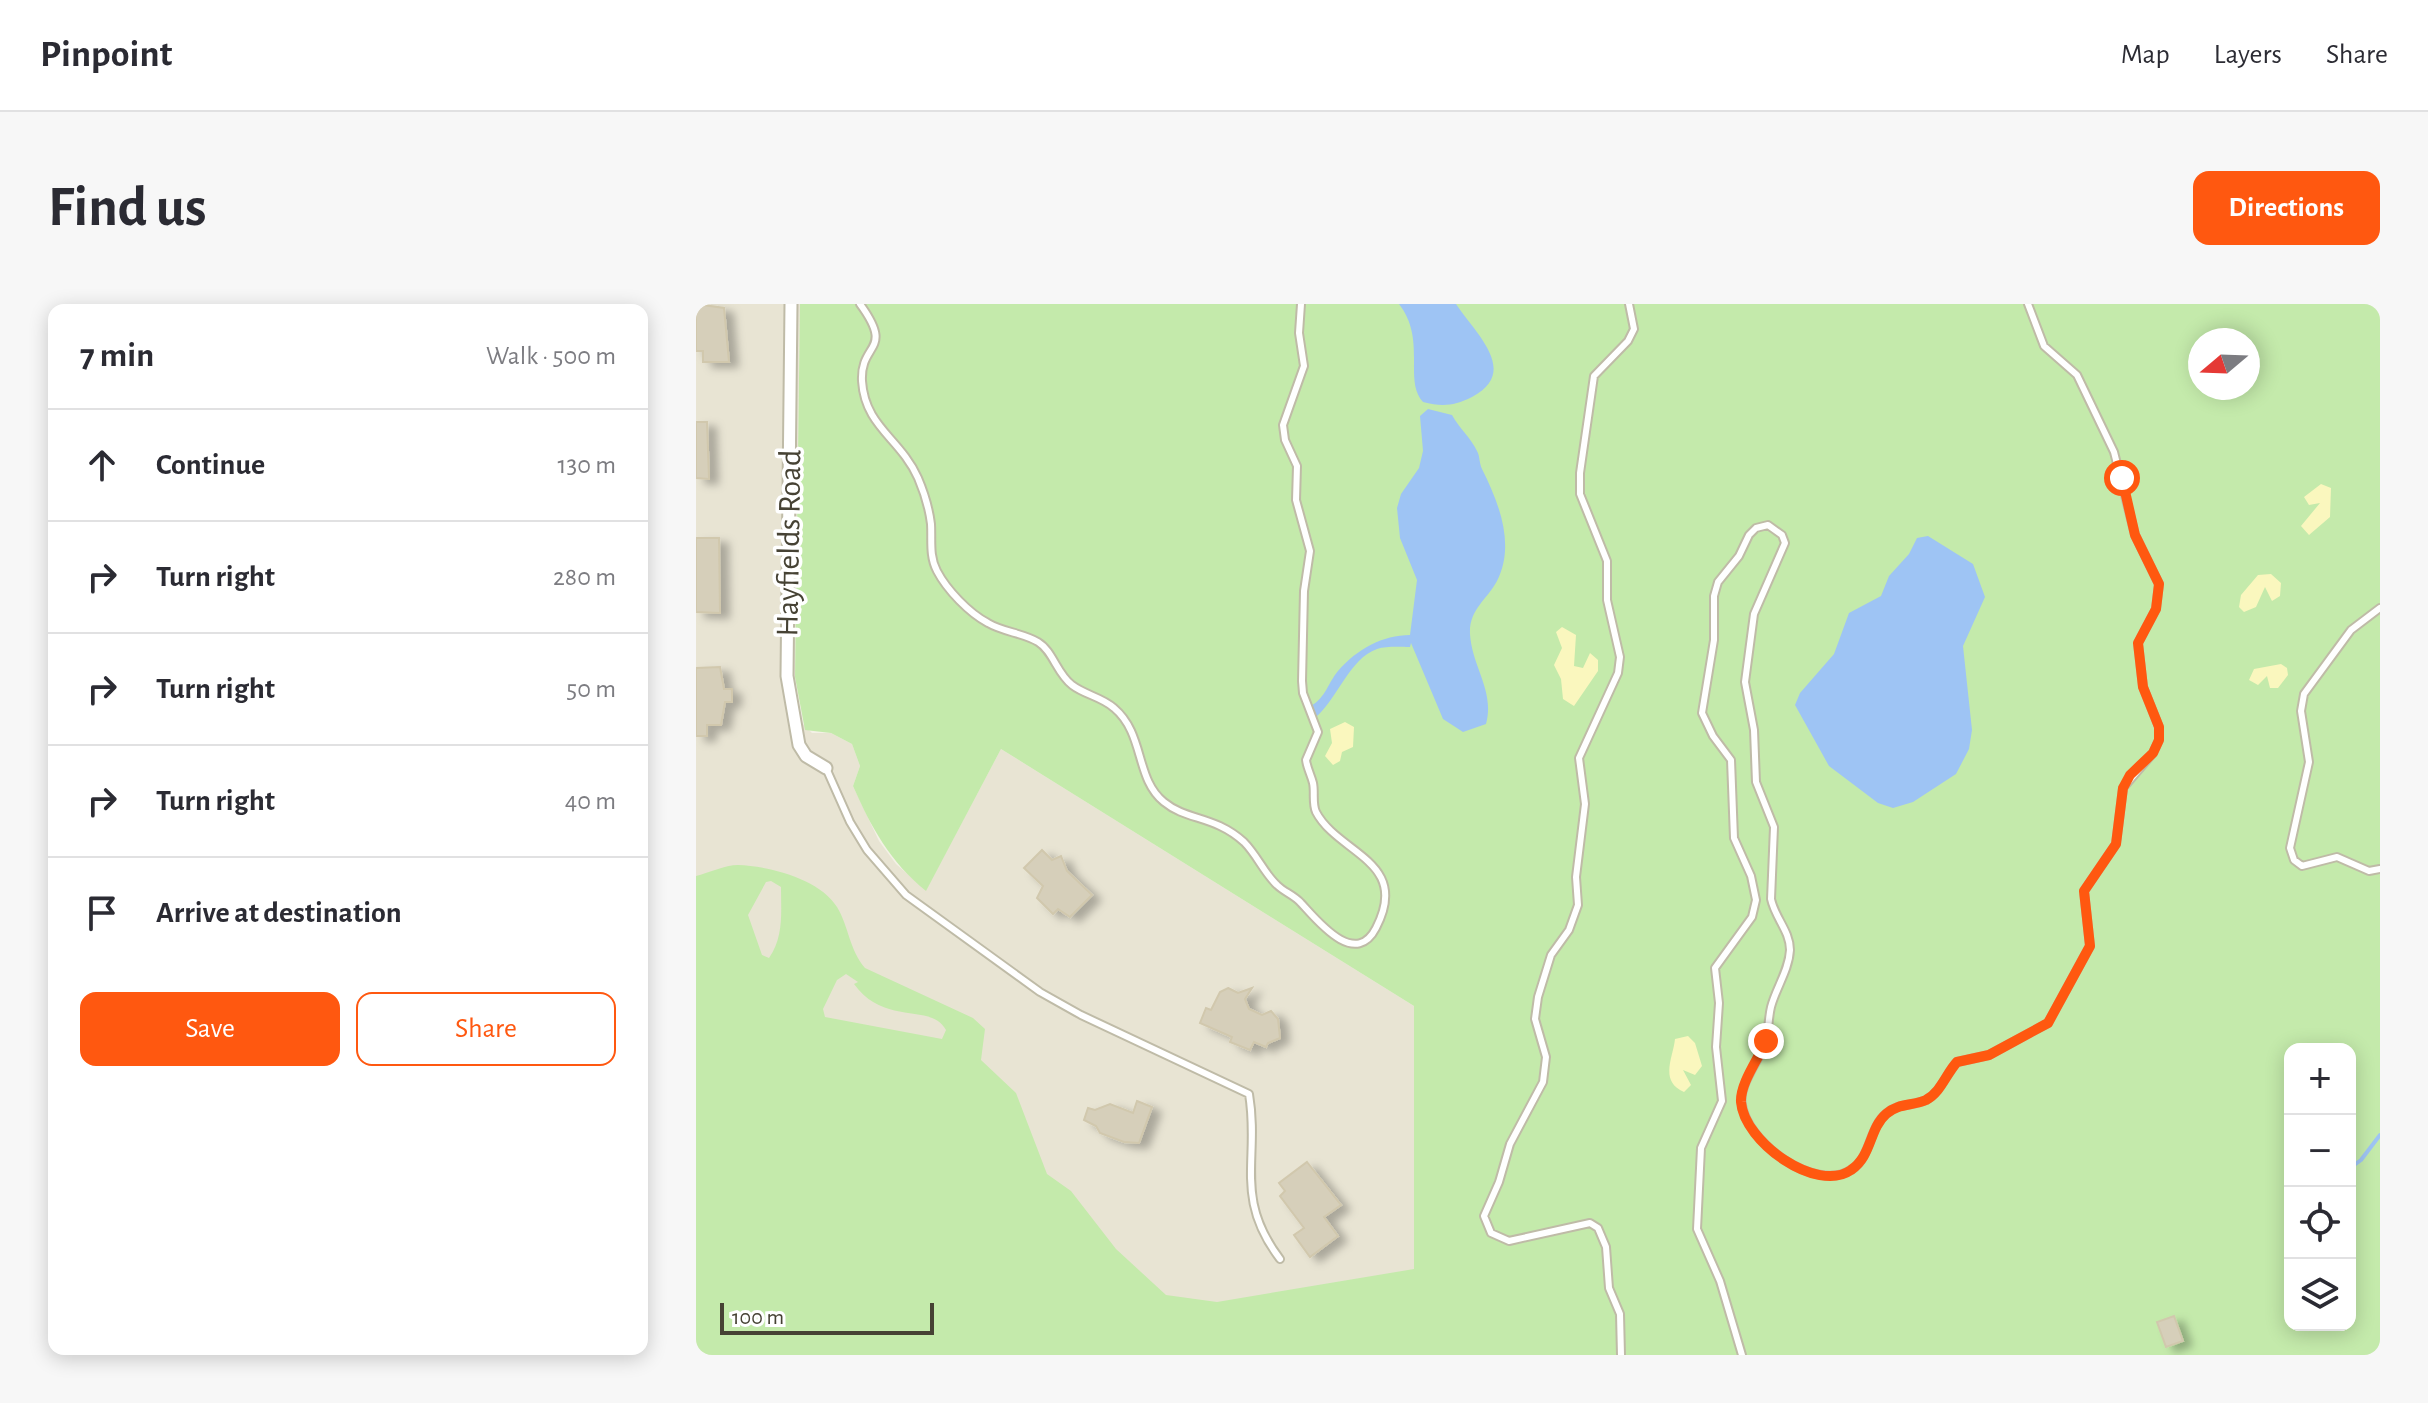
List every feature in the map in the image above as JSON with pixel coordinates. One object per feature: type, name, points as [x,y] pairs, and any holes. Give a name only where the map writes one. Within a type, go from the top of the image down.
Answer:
[{"type":"street","name":"Hayfields Road","points":[[791,304],[787,676],[799,745],[814,763],[826,768]]},
{"type":"lane","points":[[860,304],[877,333],[876,345],[863,368],[868,411],[874,424],[910,462],[918,479],[927,503],[933,562],[946,584],[987,623],[1043,646],[1071,685],[1102,700],[1122,716],[1138,743],[1148,783],[1166,804],[1226,826],[1256,855],[1278,886],[1298,899],[1316,924],[1344,941],[1355,942],[1375,932],[1384,894],[1380,878],[1368,856],[1343,843],[1315,811],[1313,784],[1306,760],[1318,732],[1303,693],[1302,681],[1304,591],[1310,551],[1296,500],[1297,466],[1285,440],[1283,425],[1304,366],[1299,333],[1301,304]]},
{"type":"lane","points":[[1621,1355],[1620,1314],[1609,1288],[1606,1247],[1598,1228],[1590,1223],[1509,1241],[1491,1233],[1485,1226],[1484,1216],[1499,1182],[1510,1144],[1543,1082],[1546,1057],[1535,1019],[1538,997],[1551,955],[1569,930],[1578,905],[1576,877],[1585,804],[1579,758],[1618,673],[1617,635],[1607,600],[1607,561],[1580,494],[1580,473],[1594,376],[1628,341],[1634,329],[1629,304]]},
{"type":"lane","points":[[1742,1355],[1720,1281],[1697,1229],[1696,1203],[1701,1148],[1722,1101],[1716,1047],[1719,1003],[1715,968],[1752,917],[1756,900],[1755,887],[1734,838],[1731,760],[1713,736],[1702,713],[1714,640],[1718,582],[1756,528],[1768,525],[1782,535],[1785,543],[1780,558],[1754,614],[1745,682],[1754,730],[1756,782],[1774,827],[1771,899],[1789,938],[1790,951],[1771,1004],[1766,1041],[1743,1089],[1741,1103],[1760,1140],[1776,1156],[1821,1177],[1834,1177],[1851,1171],[1865,1157],[1877,1125],[1887,1112],[1925,1101],[1938,1091],[1957,1062],[1989,1055],[2048,1023],[2090,946],[2084,891],[2116,844],[2123,788],[2130,775],[2153,753],[2159,740],[2159,727],[2143,687],[2138,643],[2156,609],[2159,584],[2135,535],[2114,452],[2077,375],[2044,346],[2028,304]]},
{"type":"lane","points":[[2380,608],[2351,630],[2304,694],[2301,711],[2309,762],[2290,848],[2294,860],[2302,866],[2337,857],[2369,871],[2380,869]]},
{"type":"lane","points":[[826,768],[850,822],[867,850],[906,895],[1040,992],[1081,1015],[1249,1094],[1253,1116],[1248,1171],[1254,1210],[1267,1242],[1280,1259]]},
{"type":"shaded area","points":[[696,304],[800,304],[795,677],[798,707],[802,723],[812,733],[831,733],[852,744],[860,766],[853,786],[879,841],[896,864],[926,890],[1001,749],[1414,1006],[1414,1276],[1170,1322],[696,995]]},
{"type":"green space","points":[[800,304],[2380,304],[2380,1355],[696,1355],[696,876],[733,865],[778,871],[819,889],[837,907],[865,968],[973,1018],[985,1029],[981,1060],[1016,1093],[1047,1174],[1071,1191],[1116,1249],[1166,1295],[1217,1302],[1414,1269],[1414,1006],[1001,749],[926,891],[892,856],[867,816],[853,786],[860,766],[852,744],[831,733],[805,730],[795,677]],"holes":[[[771,881],[781,887],[781,915],[777,942],[769,958],[762,955],[748,915],[766,882]],[[846,974],[858,982],[854,984],[866,997],[879,1005],[939,1022],[946,1030],[942,1039],[825,1017],[823,1009],[837,980]]]},
{"type":"sand","points":[[2321,484],[2331,488],[2330,517],[2309,535],[2301,526],[2320,503],[2309,505],[2304,497]]},
{"type":"sand","points":[[2271,574],[2281,583],[2280,596],[2272,601],[2265,587],[2256,607],[2244,612],[2239,607],[2241,595],[2258,575]]},
{"type":"sand","points":[[1562,627],[1576,635],[1574,666],[1583,668],[1590,653],[1598,660],[1598,671],[1574,706],[1563,699],[1561,679],[1554,665],[1562,648],[1556,632]]},
{"type":"sand","points":[[2281,664],[2287,668],[2288,675],[2278,688],[2270,688],[2267,676],[2258,685],[2249,680],[2254,669]]},
{"type":"sand","points":[[1345,722],[1354,727],[1353,747],[1342,752],[1340,761],[1333,765],[1325,756],[1332,743],[1330,729]]},
{"type":"sand","points":[[1688,1036],[1695,1043],[1702,1066],[1695,1075],[1683,1070],[1691,1085],[1684,1092],[1672,1082],[1669,1068],[1675,1039]]},
{"type":"water","points":[[1399,304],[1456,304],[1490,352],[1493,376],[1486,387],[1454,404],[1423,402],[1415,382],[1412,331]]},
{"type":"water","points":[[1428,409],[1452,415],[1472,442],[1503,523],[1505,552],[1502,567],[1470,625],[1472,646],[1488,701],[1486,724],[1463,732],[1443,719],[1411,643],[1410,647],[1381,648],[1367,654],[1316,717],[1311,706],[1353,656],[1380,641],[1410,635],[1417,580],[1400,538],[1397,508],[1401,494],[1419,468],[1423,451],[1420,416]]},
{"type":"water","points":[[1928,536],[1973,564],[1985,597],[1963,646],[1972,730],[1969,749],[1956,774],[1913,802],[1893,808],[1878,803],[1829,766],[1795,705],[1800,693],[1834,654],[1849,613],[1881,596],[1889,576],[1909,554],[1917,538]]},
{"type":"building","points":[[696,304],[724,308],[729,362],[703,362],[703,351],[696,351]]},
{"type":"building","points":[[696,422],[707,422],[709,479],[696,478]]},
{"type":"building","points":[[696,538],[719,538],[720,613],[696,612]]},
{"type":"building","points":[[720,667],[724,689],[732,689],[732,702],[725,702],[721,725],[707,725],[707,736],[696,736],[696,668]]},
{"type":"building","points":[[1042,850],[1052,860],[1061,856],[1067,871],[1092,895],[1070,917],[1058,909],[1053,914],[1037,898],[1043,886],[1024,868]]},
{"type":"building","points":[[1228,988],[1238,993],[1252,988],[1245,999],[1249,1009],[1262,1015],[1271,1011],[1278,1019],[1280,1038],[1266,1047],[1254,1042],[1250,1050],[1230,1042],[1232,1037],[1200,1023],[1206,1008],[1211,1010],[1220,992]]},
{"type":"building","points":[[1137,1101],[1152,1107],[1139,1143],[1124,1142],[1100,1133],[1096,1126],[1084,1120],[1088,1108],[1095,1110],[1110,1104],[1133,1113]]},
{"type":"building","points":[[1307,1162],[1341,1205],[1324,1217],[1338,1236],[1310,1257],[1294,1235],[1304,1228],[1280,1196],[1285,1191],[1279,1183]]},
{"type":"building","points":[[2174,1316],[2183,1341],[2166,1347],[2157,1322]]},
{"type":"waterway","points":[[2356,1164],[2380,1135]]},
{"type":"route","points":[[1766,1041],[1756,1068],[1743,1089],[1741,1103],[1748,1122],[1776,1156],[1821,1177],[1834,1177],[1851,1171],[1865,1157],[1877,1125],[1887,1112],[1925,1101],[1938,1091],[1957,1062],[1989,1055],[2016,1041],[2048,1023],[2057,1010],[2090,946],[2091,929],[2084,891],[2116,844],[2123,788],[2130,775],[2153,753],[2159,740],[2159,727],[2143,687],[2138,643],[2156,609],[2160,597],[2159,584],[2156,571],[2135,535],[2122,478]]}]
